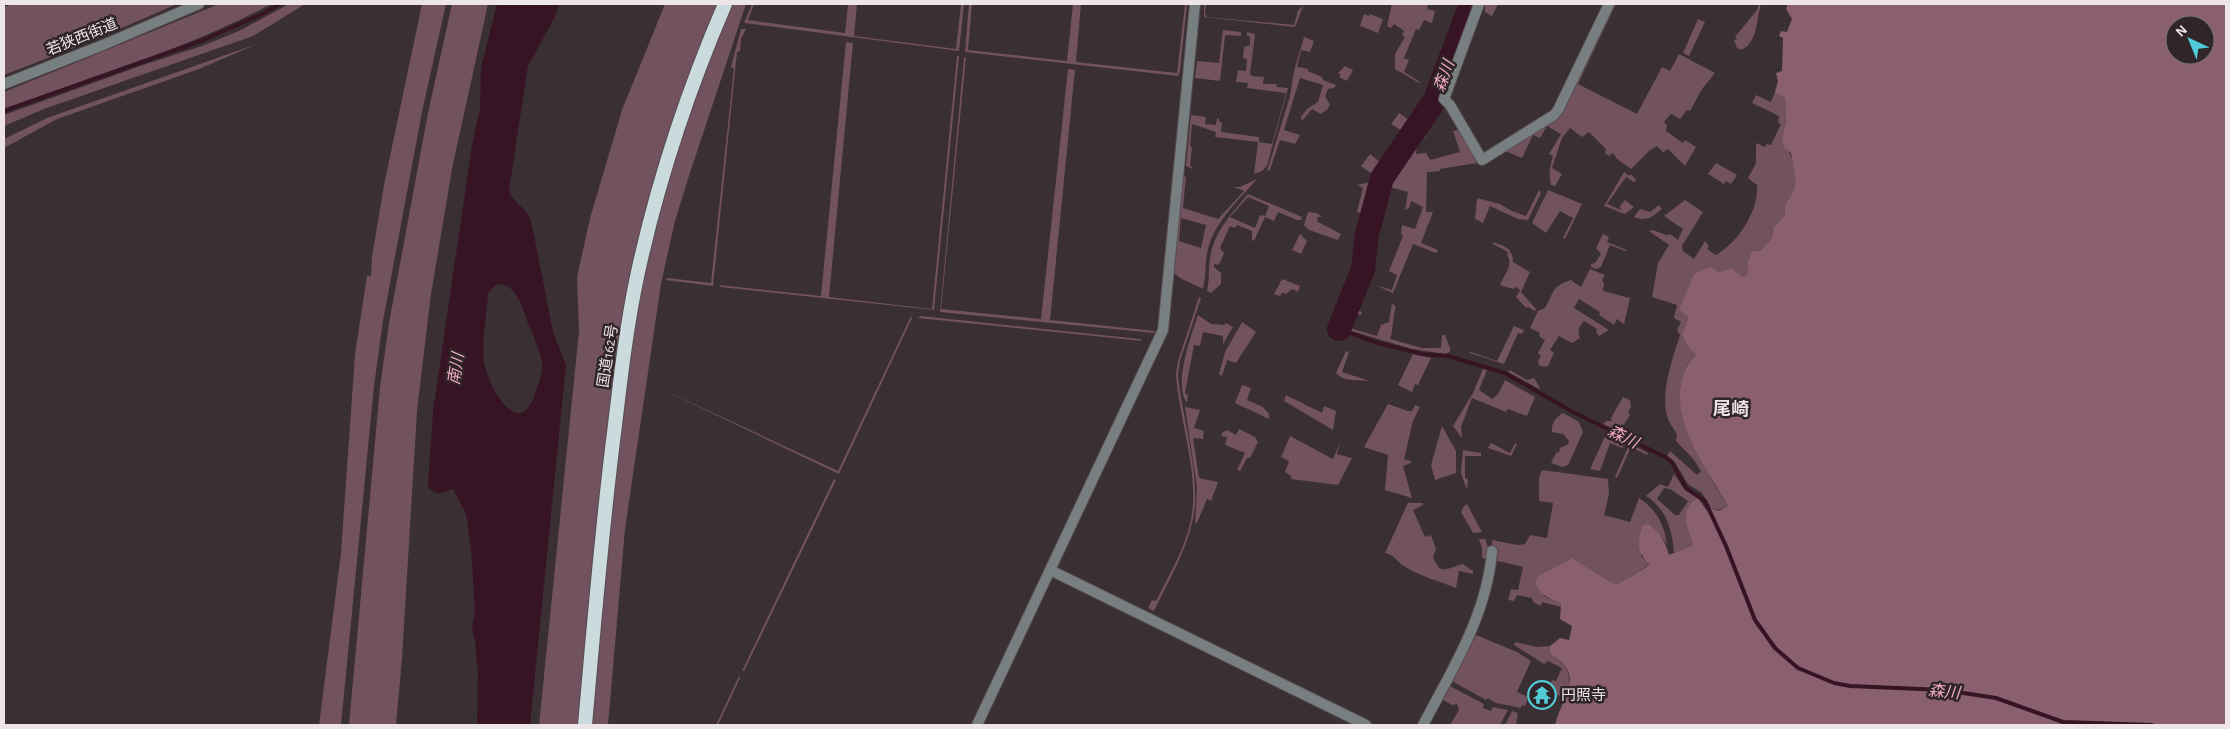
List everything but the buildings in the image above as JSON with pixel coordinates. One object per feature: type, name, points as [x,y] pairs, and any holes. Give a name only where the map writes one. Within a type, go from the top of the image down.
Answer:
[{"type":"highway","name":"国道162号","points":[[585,725],[611,455],[624,356],[638,273],[672,148],[696,78],[725,4]]},
{"type":"street","name":"若狭西街道","points":[[4,84],[199,4]]},
{"type":"street","points":[[977,725],[1163,330],[1195,4]]},
{"type":"street","points":[[1479,4],[1444,99],[1450,105],[1482,160],[1554,115],[1608,4]]},
{"type":"street","points":[[1423,725],[1472,631],[1488,579],[1492,551]]},
{"type":"street","points":[[1050,570],[1366,725]]},
{"type":"shaded area","points":[[13,4],[177,4],[94,40],[4,75],[4,7]]},
{"type":"shaded area","points":[[219,4],[271,4],[173,49],[4,109],[4,92]]},
{"type":"shaded area","points":[[289,4],[305,4],[253,36],[44,109],[4,126],[4,115],[202,46],[239,31]]},
{"type":"shaded area","points":[[422,4],[446,4],[422,112],[383,321],[374,386],[341,725],[319,725],[341,553],[355,354],[367,276],[371,276],[372,256],[385,180]]},
{"type":"shaded area","points":[[452,4],[488,4],[452,169],[431,294],[417,411],[402,658],[396,725],[349,725],[380,387],[389,323],[428,113]]},
{"type":"shaded area","points":[[665,4],[718,4],[689,77],[613,384],[578,725],[539,725],[579,331],[577,277],[590,218],[622,110]]},
{"type":"shaded area","points":[[732,4],[746,4],[675,221],[661,284],[625,529],[608,725],[592,725],[620,436],[641,292],[653,238],[682,136],[718,36]]},
{"type":"shaded area","points":[[752,4],[754,4],[748,20],[845,33],[848,4],[857,4],[854,36],[956,49],[961,4],[964,4],[959,51],[744,23]]},
{"type":"shaded area","points":[[969,4],[972,4],[968,50],[1067,61],[1073,4],[1081,4],[1076,62],[1177,73],[1185,4],[1187,4],[1180,71],[1178,76],[965,52]]},
{"type":"shaded area","points":[[1204,4],[1206,4],[1205,14],[1207,17],[1294,25],[1298,11],[1304,4],[1295,27],[1204,17]]},
{"type":"shaded area","points":[[1392,4],[1428,4],[1427,9],[1435,11],[1432,23],[1424,20],[1419,30],[1416,29],[1404,58],[1409,60],[1404,72],[1419,83],[1395,69],[1395,54],[1405,37],[1402,35],[1404,31],[1394,24],[1391,28],[1387,26]]},
{"type":"shaded area","points":[[1459,4],[1468,4],[1462,21],[1456,17]]},
{"type":"shaded area","points":[[1485,4],[1498,4],[1492,16],[1485,12]]},
{"type":"shaded area","points":[[1614,4],[1616,4],[1578,84],[1637,114],[1662,67],[1670,71],[1679,54],[1715,73],[1702,89],[1690,111],[1687,110],[1680,119],[1671,114],[1664,122],[1667,125],[1666,131],[1683,143],[1685,140],[1696,147],[1685,166],[1668,149],[1663,152],[1657,146],[1649,151],[1631,169],[1617,159],[1613,153],[1609,156],[1605,153],[1606,149],[1589,132],[1582,137],[1570,128],[1562,138],[1552,168],[1562,174],[1555,186],[1551,185],[1550,170],[1553,156],[1549,154],[1561,134],[1547,126],[1540,138],[1533,135],[1522,158],[1505,151],[1561,115]]},
{"type":"shaded area","points":[[1759,4],[1761,4],[1756,30],[1751,42],[1741,50],[1737,48],[1734,40],[1737,40],[1735,37],[1757,10]]},
{"type":"shaded area","points":[[1788,4],[2226,4],[2226,725],[1555,725],[1570,678],[1561,662],[1550,654],[1550,646],[1560,638],[1569,640],[1572,626],[1560,619],[1561,603],[1548,598],[1539,590],[1535,582],[1538,576],[1572,558],[1616,585],[1649,564],[1642,555],[1639,546],[1642,526],[1648,524],[1659,533],[1669,555],[1693,545],[1687,525],[1686,513],[1692,503],[1698,498],[1707,511],[1711,508],[1718,511],[1728,506],[1700,459],[1684,423],[1680,405],[1680,387],[1686,368],[1696,354],[1690,349],[1682,335],[1689,317],[1679,310],[1694,274],[1711,267],[1719,273],[1731,268],[1742,277],[1747,275],[1748,261],[1752,251],[1761,250],[1772,238],[1773,228],[1785,215],[1785,204],[1794,191],[1795,174],[1791,153],[1784,148],[1782,139],[1786,121],[1785,98],[1775,92],[1778,81],[1776,73],[1782,71],[1783,38],[1779,36],[1781,31],[1787,32],[1792,19],[1786,9]]},
{"type":"shaded area","points":[[1364,14],[1369,16],[1370,14],[1383,19],[1378,33],[1360,26]]},
{"type":"shaded area","points":[[1698,19],[1705,22],[1689,56],[1683,53]]},
{"type":"shaded area","points":[[741,29],[746,29],[741,39],[740,51],[737,52],[713,286],[666,280],[667,278],[711,283],[734,68],[731,67]]},
{"type":"shaded area","points":[[1223,30],[1241,32],[1241,36],[1225,36],[1220,81],[1195,78],[1197,61],[1219,63]]},
{"type":"shaded area","points":[[1247,32],[1255,34],[1250,74],[1252,76],[1264,77],[1263,84],[1276,84],[1277,87],[1288,88],[1267,166],[1262,171],[1254,174],[1258,142],[1215,137],[1216,132],[1192,124],[1190,165],[1193,169],[1186,166],[1191,115],[1206,117],[1205,124],[1216,125],[1217,118],[1222,123],[1221,132],[1259,137],[1259,142],[1272,144],[1286,93],[1247,88],[1248,83],[1236,82],[1238,70],[1246,71],[1247,59],[1243,58],[1244,47],[1250,45],[1250,37],[1247,35]]},
{"type":"shaded area","points":[[1304,37],[1314,41],[1310,52],[1301,50],[1297,67],[1308,69],[1308,71],[1322,77],[1323,80],[1336,85],[1334,88],[1328,89],[1325,96],[1330,105],[1327,110],[1321,114],[1312,109],[1302,121],[1301,117],[1307,109],[1318,102],[1323,85],[1300,78],[1284,130],[1300,135],[1295,144],[1280,140],[1270,170],[1267,171],[1290,96],[1294,71]]},
{"type":"shaded area","points":[[846,42],[853,43],[829,297],[932,309],[957,56],[959,56],[934,310],[721,287],[719,285],[821,296]]},
{"type":"shaded area","points":[[257,44],[199,69],[57,119],[4,148],[4,139],[47,118]]},
{"type":"shaded area","points":[[966,57],[941,309],[1041,319],[1068,69],[1075,70],[1050,320],[1155,331],[1154,333],[940,312],[964,58]]},
{"type":"shaded area","points":[[1345,66],[1353,70],[1347,81],[1339,77],[1341,75],[1338,73]]},
{"type":"shaded area","points":[[1775,92],[1785,97],[1786,121],[1782,140],[1794,164],[1795,192],[1785,204],[1785,215],[1773,228],[1772,238],[1761,250],[1752,251],[1748,261],[1747,275],[1689,317],[1696,354],[1685,370],[1681,386],[1681,403],[1692,441],[1728,506],[1718,510],[1711,508],[1702,493],[1688,484],[1674,461],[1667,456],[1670,451],[1697,475],[1701,471],[1694,460],[1676,441],[1677,435],[1666,412],[1665,401],[1668,378],[1680,335],[1677,330],[1681,322],[1674,318],[1677,305],[1652,297],[1658,263],[1669,245],[1649,231],[1653,230],[1666,235],[1670,234],[1678,240],[1683,229],[1664,216],[1685,200],[1703,212],[1682,246],[1683,251],[1694,259],[1705,241],[1709,246],[1707,249],[1716,255],[1732,242],[1746,225],[1755,205],[1757,185],[1748,178],[1756,163],[1756,143],[1765,147],[1767,144],[1771,145],[1781,124],[1778,123],[1779,116],[1752,103],[1756,95],[1771,102]]},
{"type":"shaded area","points":[[1399,113],[1409,120],[1416,113],[1422,117],[1408,137],[1404,136],[1406,140],[1377,178],[1361,166],[1370,154],[1384,165],[1402,141],[1404,132],[1391,124]]},
{"type":"shaded area","points":[[1421,127],[1424,129],[1426,137],[1418,139],[1416,154],[1426,153],[1430,160],[1460,152],[1453,131],[1460,130],[1477,163],[1427,172],[1426,212],[1433,212],[1421,243],[1438,250],[1436,253],[1413,244],[1393,293],[1375,285],[1392,290],[1397,275],[1389,271],[1403,236],[1401,233],[1402,225],[1415,229],[1423,207],[1411,201],[1409,208],[1405,210],[1408,192],[1386,186],[1375,223],[1370,268],[1353,308],[1362,312],[1361,315],[1351,312],[1346,327],[1377,336],[1381,325],[1389,322],[1392,303],[1396,307],[1390,339],[1422,348],[1441,348],[1442,335],[1445,335],[1450,352],[1445,354],[1412,349],[1341,328],[1365,270],[1369,235],[1382,184]]},
{"type":"shaded area","points":[[1716,163],[1737,175],[1731,184],[1726,181],[1724,184],[1708,174]]},
{"type":"shaded area","points":[[1624,172],[1630,176],[1631,174],[1636,180],[1634,182],[1626,177],[1607,204],[1621,210],[1620,206],[1625,200],[1634,207],[1625,214],[1604,206]]},
{"type":"shaded area","points":[[1186,176],[1183,208],[1218,219],[1244,191],[1234,187],[1240,187],[1257,179],[1234,204],[1214,233],[1207,254],[1203,289],[1174,273],[1183,178]],"holes":[[[1181,218],[1206,225],[1201,248],[1179,241]]]},
{"type":"shaded area","points":[[1379,180],[1369,220],[1365,221],[1366,216],[1357,212],[1363,188],[1357,185]]},
{"type":"shaded area","points":[[1539,190],[1541,193],[1528,220],[1518,219],[1490,206],[1483,223],[1475,219],[1477,198],[1500,204],[1526,216]]},
{"type":"shaded area","points":[[1548,190],[1582,204],[1565,239],[1563,238],[1573,218],[1560,211],[1546,233],[1532,223]]},
{"type":"shaded area","points":[[1248,194],[1302,217],[1301,220],[1278,212],[1274,221],[1265,217],[1254,241],[1252,240],[1252,231],[1237,225],[1235,228],[1230,226],[1220,248],[1224,253],[1219,265],[1214,264],[1214,267],[1221,273],[1221,284],[1211,293],[1207,291],[1213,245],[1226,222]],"holes":[[[1248,197],[1269,206],[1265,216],[1260,215],[1255,228],[1230,217]]]},
{"type":"shaded area","points":[[1659,205],[1662,209],[1649,218],[1634,217],[1640,209],[1650,212]]},
{"type":"shaded area","points":[[1308,212],[1317,213],[1322,217],[1317,217],[1318,222],[1341,234],[1338,240],[1309,230],[1304,225]]},
{"type":"shaded area","points":[[1300,234],[1307,241],[1301,254],[1292,250]]},
{"type":"shaded area","points":[[1603,234],[1609,237],[1607,242],[1627,250],[1625,251],[1610,245],[1601,267],[1597,269],[1591,267],[1591,264],[1595,263],[1601,254],[1596,248]]},
{"type":"shaded area","points":[[1493,242],[1507,248],[1513,257],[1513,262],[1530,272],[1521,292],[1536,309],[1535,311],[1528,307],[1526,308],[1516,297],[1520,291],[1517,287],[1513,289],[1500,285],[1508,270],[1509,258],[1508,252],[1493,244]]},
{"type":"shaded area","points":[[1590,269],[1605,275],[1602,280],[1604,283],[1603,291],[1630,298],[1624,324],[1617,319],[1614,325],[1599,315],[1600,312],[1579,299],[1574,308],[1609,330],[1599,336],[1596,332],[1597,329],[1584,321],[1579,329],[1580,338],[1572,343],[1559,336],[1550,350],[1554,353],[1548,366],[1539,365],[1538,361],[1541,356],[1538,353],[1545,340],[1539,336],[1540,333],[1530,328],[1538,311],[1545,308],[1556,288],[1565,282],[1571,280],[1581,287]]},
{"type":"shaded area","points":[[1282,279],[1300,286],[1298,292],[1292,289],[1286,294],[1282,293],[1280,296],[1274,294]]},
{"type":"shaded area","points":[[1350,282],[1355,284],[1341,316],[1338,316]]},
{"type":"shaded area","points":[[1199,297],[1201,298],[1180,361],[1178,375],[1195,486],[1193,519],[1181,555],[1154,611],[1148,608],[1152,600],[1156,601],[1176,562],[1191,520],[1193,484],[1176,374],[1178,361]]},
{"type":"shaded area","points":[[1198,315],[1211,324],[1224,325],[1226,323],[1233,327],[1223,344],[1223,336],[1203,332],[1200,346],[1194,345],[1185,393],[1188,395],[1187,403],[1183,395],[1182,372]]},
{"type":"shaded area","points":[[911,316],[912,318],[839,474],[651,384],[838,471]]},
{"type":"shaded area","points":[[921,316],[1140,339],[1142,341],[918,318]]},
{"type":"shaded area","points":[[1242,322],[1256,332],[1236,363],[1227,360],[1222,376],[1219,374],[1225,352]]},
{"type":"shaded area","points":[[1514,326],[1524,330],[1522,334],[1518,333],[1504,364],[1468,351],[1497,361]]},
{"type":"shaded area","points":[[1346,351],[1349,352],[1342,372],[1370,381],[1347,379],[1336,373]]},
{"type":"shaded area","points":[[1413,354],[1431,358],[1418,385],[1415,384],[1412,392],[1398,385]]},
{"type":"shaded area","points":[[1483,369],[1487,370],[1479,390],[1492,399],[1498,394],[1505,380],[1535,397],[1527,416],[1508,409],[1506,412],[1472,398],[1461,427],[1462,438],[1453,426],[1473,393]]},
{"type":"shaded area","points":[[1510,370],[1527,380],[1534,378],[1540,388],[1508,372]]},
{"type":"shaded area","points":[[1242,385],[1251,388],[1247,400],[1263,407],[1269,414],[1269,419],[1235,403]]},
{"type":"shaded area","points":[[1286,395],[1322,413],[1324,406],[1336,411],[1333,430],[1284,401]]},
{"type":"shaded area","points":[[1623,397],[1630,400],[1631,407],[1628,412],[1630,415],[1619,432],[1603,424],[1606,421],[1612,421],[1611,418]]},
{"type":"shaded area","points":[[1388,404],[1408,411],[1412,411],[1415,405],[1420,407],[1413,421],[1404,459],[1411,461],[1411,463],[1403,466],[1412,498],[1385,490],[1388,455],[1364,447]]},
{"type":"shaded area","points":[[1185,407],[1200,410],[1194,428],[1204,431],[1203,439],[1193,438],[1199,478],[1218,482],[1211,501],[1207,499],[1197,523],[1195,523],[1197,487]]},
{"type":"shaded area","points":[[1563,413],[1579,422],[1583,432],[1568,465],[1562,467],[1551,463],[1560,448],[1568,444],[1569,441],[1563,434],[1552,432],[1554,421]]},
{"type":"shaded area","points":[[1442,426],[1456,451],[1456,473],[1435,480],[1431,465]]},
{"type":"shaded area","points":[[1239,429],[1255,437],[1258,442],[1250,458],[1247,458],[1240,471],[1237,470],[1245,453],[1225,445],[1227,437],[1221,436],[1227,430],[1236,435]]},
{"type":"shaded area","points":[[1607,432],[1648,453],[1647,455],[1631,447],[1617,478],[1615,477],[1628,447],[1624,445],[1622,448],[1610,443],[1600,471],[1590,469]]},
{"type":"shaded area","points":[[1290,436],[1333,459],[1340,443],[1337,454],[1352,458],[1338,485],[1291,479],[1291,476],[1285,472],[1289,461],[1281,457]]},
{"type":"shaded area","points":[[1491,443],[1510,453],[1515,443],[1517,444],[1511,456],[1488,448]]},
{"type":"shaded area","points":[[1463,450],[1481,453],[1481,456],[1465,456],[1465,478],[1468,479],[1467,490],[1461,473]]},
{"type":"shaded area","points":[[1542,470],[1608,479],[1609,494],[1604,515],[1630,522],[1639,498],[1655,512],[1664,530],[1667,544],[1652,526],[1641,556],[1649,563],[1616,585],[1572,558],[1538,576],[1544,596],[1561,603],[1561,607],[1542,602],[1541,606],[1533,602],[1532,598],[1517,595],[1514,601],[1508,600],[1511,589],[1518,590],[1523,567],[1494,560],[1492,540],[1518,545],[1525,544],[1530,535],[1547,538],[1553,503],[1539,501],[1539,478]]},
{"type":"shaded area","points":[[1674,474],[1685,490],[1698,498],[1695,500],[1688,524],[1693,545],[1674,553],[1670,528],[1664,514],[1646,496],[1660,484],[1668,487]],"holes":[[[1664,488],[1670,489],[1688,501],[1679,515],[1675,515],[1657,499]]]},
{"type":"shaded area","points":[[834,479],[836,480],[744,671],[742,671]]},
{"type":"shaded area","points":[[1408,503],[1423,503],[1423,505],[1413,510],[1425,537],[1431,535],[1436,549],[1433,557],[1439,567],[1445,570],[1463,564],[1473,571],[1473,574],[1459,571],[1456,588],[1416,573],[1385,553]]},
{"type":"shaded area","points":[[1467,504],[1482,532],[1473,533],[1461,512]]},
{"type":"shaded area","points":[[1479,539],[1485,539],[1488,547],[1487,559],[1482,558],[1482,548]]},
{"type":"shaded area","points":[[1476,635],[1517,652],[1531,661],[1517,692],[1528,697],[1525,706],[1522,705],[1521,708],[1496,703],[1488,698],[1486,700],[1452,681]]},
{"type":"shaded area","points":[[1515,642],[1537,647],[1550,646],[1550,654],[1562,663],[1568,672],[1569,684],[1566,699],[1547,690],[1552,680],[1556,681],[1562,668],[1548,661],[1544,664],[1514,645]]},
{"type":"shaded area","points":[[739,676],[740,678],[718,725],[716,725]]},
{"type":"shaded area","points":[[1450,686],[1484,704],[1483,708],[1491,711],[1493,707],[1508,710],[1500,725],[1450,725],[1459,710],[1457,704],[1452,705],[1443,700]]},
{"type":"shaded area","points":[[1512,711],[1518,713],[1516,725],[1505,725]]},
{"type":"water","name":"南川","points":[[497,4],[559,4],[556,15],[528,66],[509,190],[510,194],[529,215],[531,220],[553,332],[566,365],[530,725],[477,725],[478,673],[472,628],[475,611],[471,549],[466,514],[453,489],[439,494],[429,489],[428,485],[433,411],[472,145],[480,109],[481,68]],"holes":[[[497,284],[508,286],[516,294],[521,304],[542,362],[536,391],[530,406],[523,412],[515,412],[500,399],[488,377],[484,358],[483,340],[488,294]]]},
{"type":"waterway","points":[[4,111],[201,41],[280,4]]},
{"type":"waterway","name":"森川","points":[[1339,329],[1363,269],[1367,234],[1382,178],[1435,100],[1471,4]]},
{"type":"waterway","name":"森川","points":[[1339,329],[1378,343],[1422,354],[1448,356],[1505,373],[1573,412],[1667,458],[1673,464],[1686,488],[1705,501],[1726,546],[1755,620],[1775,648],[1798,668],[1834,683],[1850,686],[1944,690],[1996,698],[2063,722],[2152,725]]},
{"type":"place","name":"円照寺","points":[[1542,695]]},
{"type":"district","name":"尾崎","points":[[1731,410]]}]
